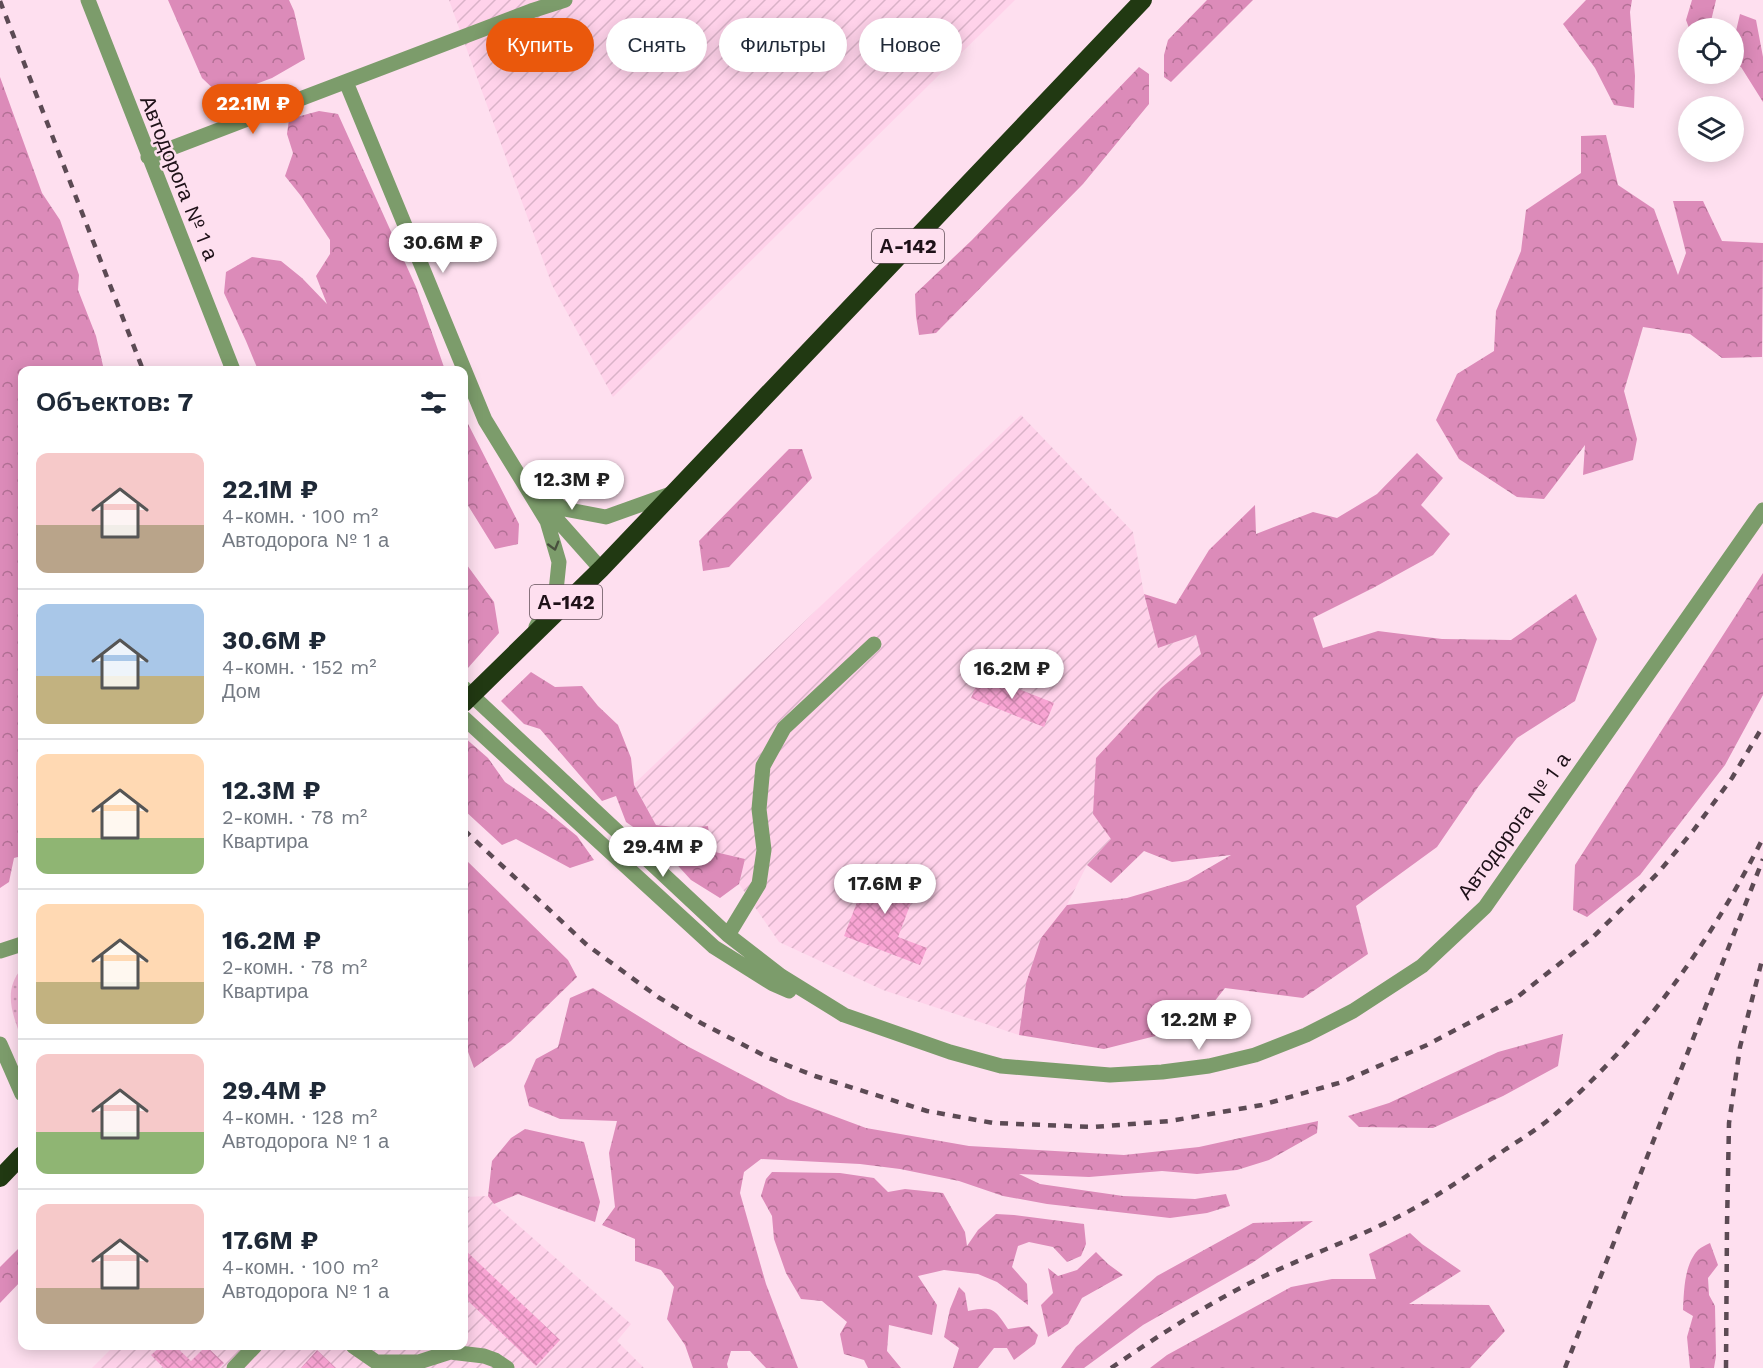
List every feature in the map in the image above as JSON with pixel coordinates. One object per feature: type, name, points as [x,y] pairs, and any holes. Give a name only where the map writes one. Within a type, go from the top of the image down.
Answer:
[{"type":"highway","name":"А-142","points":[[468,699],[600,569],[1143,0]]},
{"type":"highway","points":[[0,1178],[18,1159]]},
{"type":"street","name":"Автодорога № 1 а","points":[[87,0],[231,366]]},
{"type":"street","points":[[148,157],[520,15],[565,0]]},
{"type":"street","points":[[346,82],[463,366]]},
{"type":"street","points":[[468,379],[485,420],[547,521],[559,562],[556,591],[532,635]]},
{"type":"street","points":[[518,476],[564,509],[606,517],[673,493]]},
{"type":"street","points":[[518,476],[600,569]]},
{"type":"street","name":"Автодорога № 1 а","points":[[468,692],[728,935],[781,976],[844,1015],[950,1052],[1001,1066],[1110,1075],[1209,1066],[1255,1055],[1306,1035],[1353,1011],[1422,966],[1485,907],[1763,510]]},
{"type":"street","points":[[728,935],[759,884],[764,850],[759,809],[763,766],[784,728],[874,644]]},
{"type":"street","points":[[468,722],[714,947],[773,984],[844,1015]]},
{"type":"street","points":[[0,951],[18,945]]},
{"type":"street","points":[[0,1044],[18,1085]]},
{"type":"street","points":[[234,1368],[251,1350]]},
{"type":"street","points":[[357,1350],[374,1365],[418,1362],[450,1352],[484,1356],[507,1368]]},
{"type":"street","points":[[473,1368],[484,1356]]},
{"type":"shaded area","points":[[449,0],[1015,0],[962,52],[962,18],[859,18],[859,72],[942,72],[613,397],[552,285]]},
{"type":"shaded area","points":[[1021,415],[1133,532],[1144,594],[1158,648],[1196,635],[1201,654],[1161,688],[1096,758],[1111,839],[1087,865],[1067,905],[1041,938],[1026,983],[1019,1035],[883,990],[779,942],[739,884],[745,859],[711,851],[708,827],[684,828],[656,825],[634,784]]},
{"type":"shaded area","points":[[18,974],[18,1028],[11,1003],[12,985]]},
{"type":"shaded area","points":[[488,1196],[494,1204],[631,1324],[617,1341],[644,1368],[92,1368],[110,1350],[468,1350],[468,1197]]},
{"type":"green space","points":[[168,0],[289,0],[294,11],[305,59],[272,78],[222,97],[202,78]]},
{"type":"green space","points":[[1207,0],[1253,0],[1171,82],[1164,77],[1164,55],[1168,40]]},
{"type":"green space","points":[[1586,0],[1632,0],[1630,12],[1635,76],[1634,108],[1614,105],[1595,68],[1563,24]]},
{"type":"green space","points":[[1692,0],[1716,0],[1712,18],[1687,18]]},
{"type":"green space","points":[[1740,14],[1756,20],[1763,57],[1763,102],[1744,72],[1744,18],[1739,18]]},
{"type":"green space","points":[[1139,67],[1149,74],[1149,104],[1083,184],[936,333],[919,335],[915,294],[972,240]]},
{"type":"green space","points":[[0,77],[42,193],[60,220],[79,275],[78,290],[96,336],[103,366],[18,366],[18,857],[14,858],[9,882],[0,888]]},
{"type":"green space","points":[[319,111],[338,114],[416,287],[444,366],[256,366],[224,293],[226,272],[252,257],[281,261],[302,278],[327,304],[316,276],[330,254],[330,240],[285,176],[293,153],[287,134],[289,119]]},
{"type":"green space","points":[[1606,135],[1618,185],[1654,209],[1678,275],[1686,253],[1673,201],[1703,201],[1722,241],[1763,243],[1762,357],[1722,358],[1690,334],[1643,327],[1624,391],[1637,439],[1633,460],[1583,475],[1585,445],[1544,499],[1517,497],[1459,459],[1436,420],[1457,374],[1494,351],[1496,311],[1521,251],[1526,210],[1581,173],[1581,136]]},
{"type":"green space","points":[[468,424],[519,524],[518,544],[495,549],[468,505]]},
{"type":"green space","points":[[789,449],[802,449],[812,478],[729,567],[703,571],[699,541]]},
{"type":"green space","points":[[1417,453],[1443,478],[1421,505],[1450,534],[1433,555],[1313,618],[1323,648],[1378,631],[1442,639],[1511,640],[1576,594],[1597,639],[1575,701],[1517,738],[1478,787],[1437,847],[1356,906],[1368,954],[1303,998],[1225,988],[1195,1026],[1104,1049],[1019,1035],[1026,983],[1041,938],[1067,905],[1127,898],[1188,880],[1231,855],[1172,862],[1144,851],[1111,883],[1087,865],[1111,839],[1093,814],[1096,758],[1161,688],[1201,654],[1196,635],[1158,648],[1144,594],[1176,604],[1209,550],[1255,505],[1256,534],[1313,512],[1337,518],[1377,494]]},
{"type":"green space","points":[[468,566],[494,602],[499,633],[468,668]]},
{"type":"green space","points":[[1763,573],[1763,695],[1725,765],[1640,875],[1587,917],[1573,910],[1575,865]]},
{"type":"green space","points":[[531,672],[555,687],[582,686],[598,706],[618,725],[631,758],[634,785],[656,825],[684,828],[708,826],[711,851],[745,859],[739,884],[720,898],[691,880],[659,845],[626,822],[616,796],[602,801],[540,729],[524,724],[501,701]]},
{"type":"green space","points":[[468,740],[488,758],[505,782],[577,836],[594,860],[570,868],[516,839],[502,845],[468,814]]},
{"type":"green space","points":[[468,862],[568,960],[577,977],[511,1041],[474,1068],[468,1052]]},
{"type":"green space","points":[[593,988],[687,1046],[788,1099],[866,1128],[969,1146],[1124,1155],[1199,1147],[1318,1121],[1317,1133],[1269,1160],[1237,1170],[1197,1174],[1162,1171],[1089,1177],[1019,1174],[1040,1184],[1123,1196],[1195,1199],[1226,1194],[1230,1206],[1207,1213],[1170,1218],[1047,1204],[1003,1196],[959,1181],[900,1169],[860,1164],[761,1159],[744,1172],[740,1193],[766,1284],[798,1368],[766,1368],[750,1351],[731,1351],[728,1368],[693,1368],[685,1345],[667,1319],[674,1287],[661,1270],[635,1261],[635,1239],[602,1225],[615,1207],[609,1153],[617,1121],[560,1119],[529,1106],[524,1086],[536,1059],[558,1047],[570,998]]},
{"type":"green space","points":[[1563,1034],[1558,1066],[1503,1096],[1433,1128],[1359,1127],[1348,1116],[1389,1103],[1498,1052]]},
{"type":"green space","points":[[525,1129],[584,1142],[600,1202],[595,1222],[518,1194],[494,1204],[488,1196],[492,1161],[511,1138]]},
{"type":"green space","points":[[772,1172],[840,1173],[874,1178],[888,1192],[905,1189],[943,1193],[965,1232],[967,1246],[978,1230],[996,1214],[1084,1224],[1086,1244],[1081,1256],[1067,1262],[1053,1247],[1029,1242],[1018,1246],[1012,1267],[1027,1284],[1028,1305],[997,1282],[978,1274],[944,1270],[918,1276],[937,1305],[932,1335],[889,1325],[887,1351],[901,1368],[868,1368],[864,1360],[844,1354],[840,1334],[847,1322],[822,1301],[801,1299],[786,1273],[774,1239],[772,1216],[761,1196],[766,1179]]},
{"type":"green space","points":[[1313,1221],[1252,1263],[1143,1325],[1084,1368],[1061,1368],[1076,1347],[1157,1276],[1253,1223]]},
{"type":"green space","points":[[1410,1233],[1461,1271],[1409,1304],[1489,1305],[1505,1331],[1470,1368],[1150,1368],[1167,1355],[1291,1287],[1332,1279],[1376,1279],[1369,1254]]},
{"type":"green space","points":[[1710,1243],[1718,1265],[1708,1278],[1709,1295],[1715,1306],[1716,1356],[1714,1368],[1690,1368],[1687,1337],[1693,1316],[1683,1310],[1686,1278],[1693,1256],[1699,1249]]},
{"type":"green space","points":[[18,1249],[18,1284],[0,1303],[0,1267]]},
{"type":"green space","points":[[1096,1252],[1123,1275],[1082,1298],[1068,1324],[1048,1337],[1041,1305],[1053,1293],[1048,1268],[1058,1276],[1077,1270]]},
{"type":"green space","points":[[959,1287],[965,1293],[968,1311],[992,1310],[1008,1329],[1029,1326],[1038,1335],[1035,1344],[1014,1360],[1007,1348],[994,1348],[978,1368],[953,1368],[959,1348],[944,1337],[950,1309]]},
{"type":"building","points":[[981,674],[1054,703],[1044,727],[971,698]]},
{"type":"building","points":[[871,866],[918,884],[898,937],[927,948],[920,965],[844,936]]},
{"type":"building","points":[[468,1253],[560,1340],[536,1366],[468,1301]]},
{"type":"building","points":[[157,1350],[179,1350],[191,1361],[202,1350],[210,1350],[224,1363],[219,1368],[164,1368],[151,1355]]},
{"type":"building","points":[[317,1350],[336,1368],[301,1368]]},
{"type":"railway","points":[[0,1],[141,366]]},
{"type":"railway","points":[[468,834],[587,945],[658,997],[701,1023],[769,1058],[815,1076],[927,1111],[993,1123],[1094,1127],[1170,1121],[1262,1105],[1342,1082],[1427,1045],[1516,998],[1592,938],[1658,873],[1693,831],[1732,778],[1763,726]]},
{"type":"railway","points":[[1111,1368],[1220,1299],[1279,1269],[1365,1233],[1427,1201],[1547,1121],[1612,1060],[1669,991],[1720,916],[1763,838]]},
{"type":"railway","points":[[1565,1368],[1763,859]]},
{"type":"railway","points":[[1726,1368],[1729,1123],[1740,1047],[1763,956]]}]
